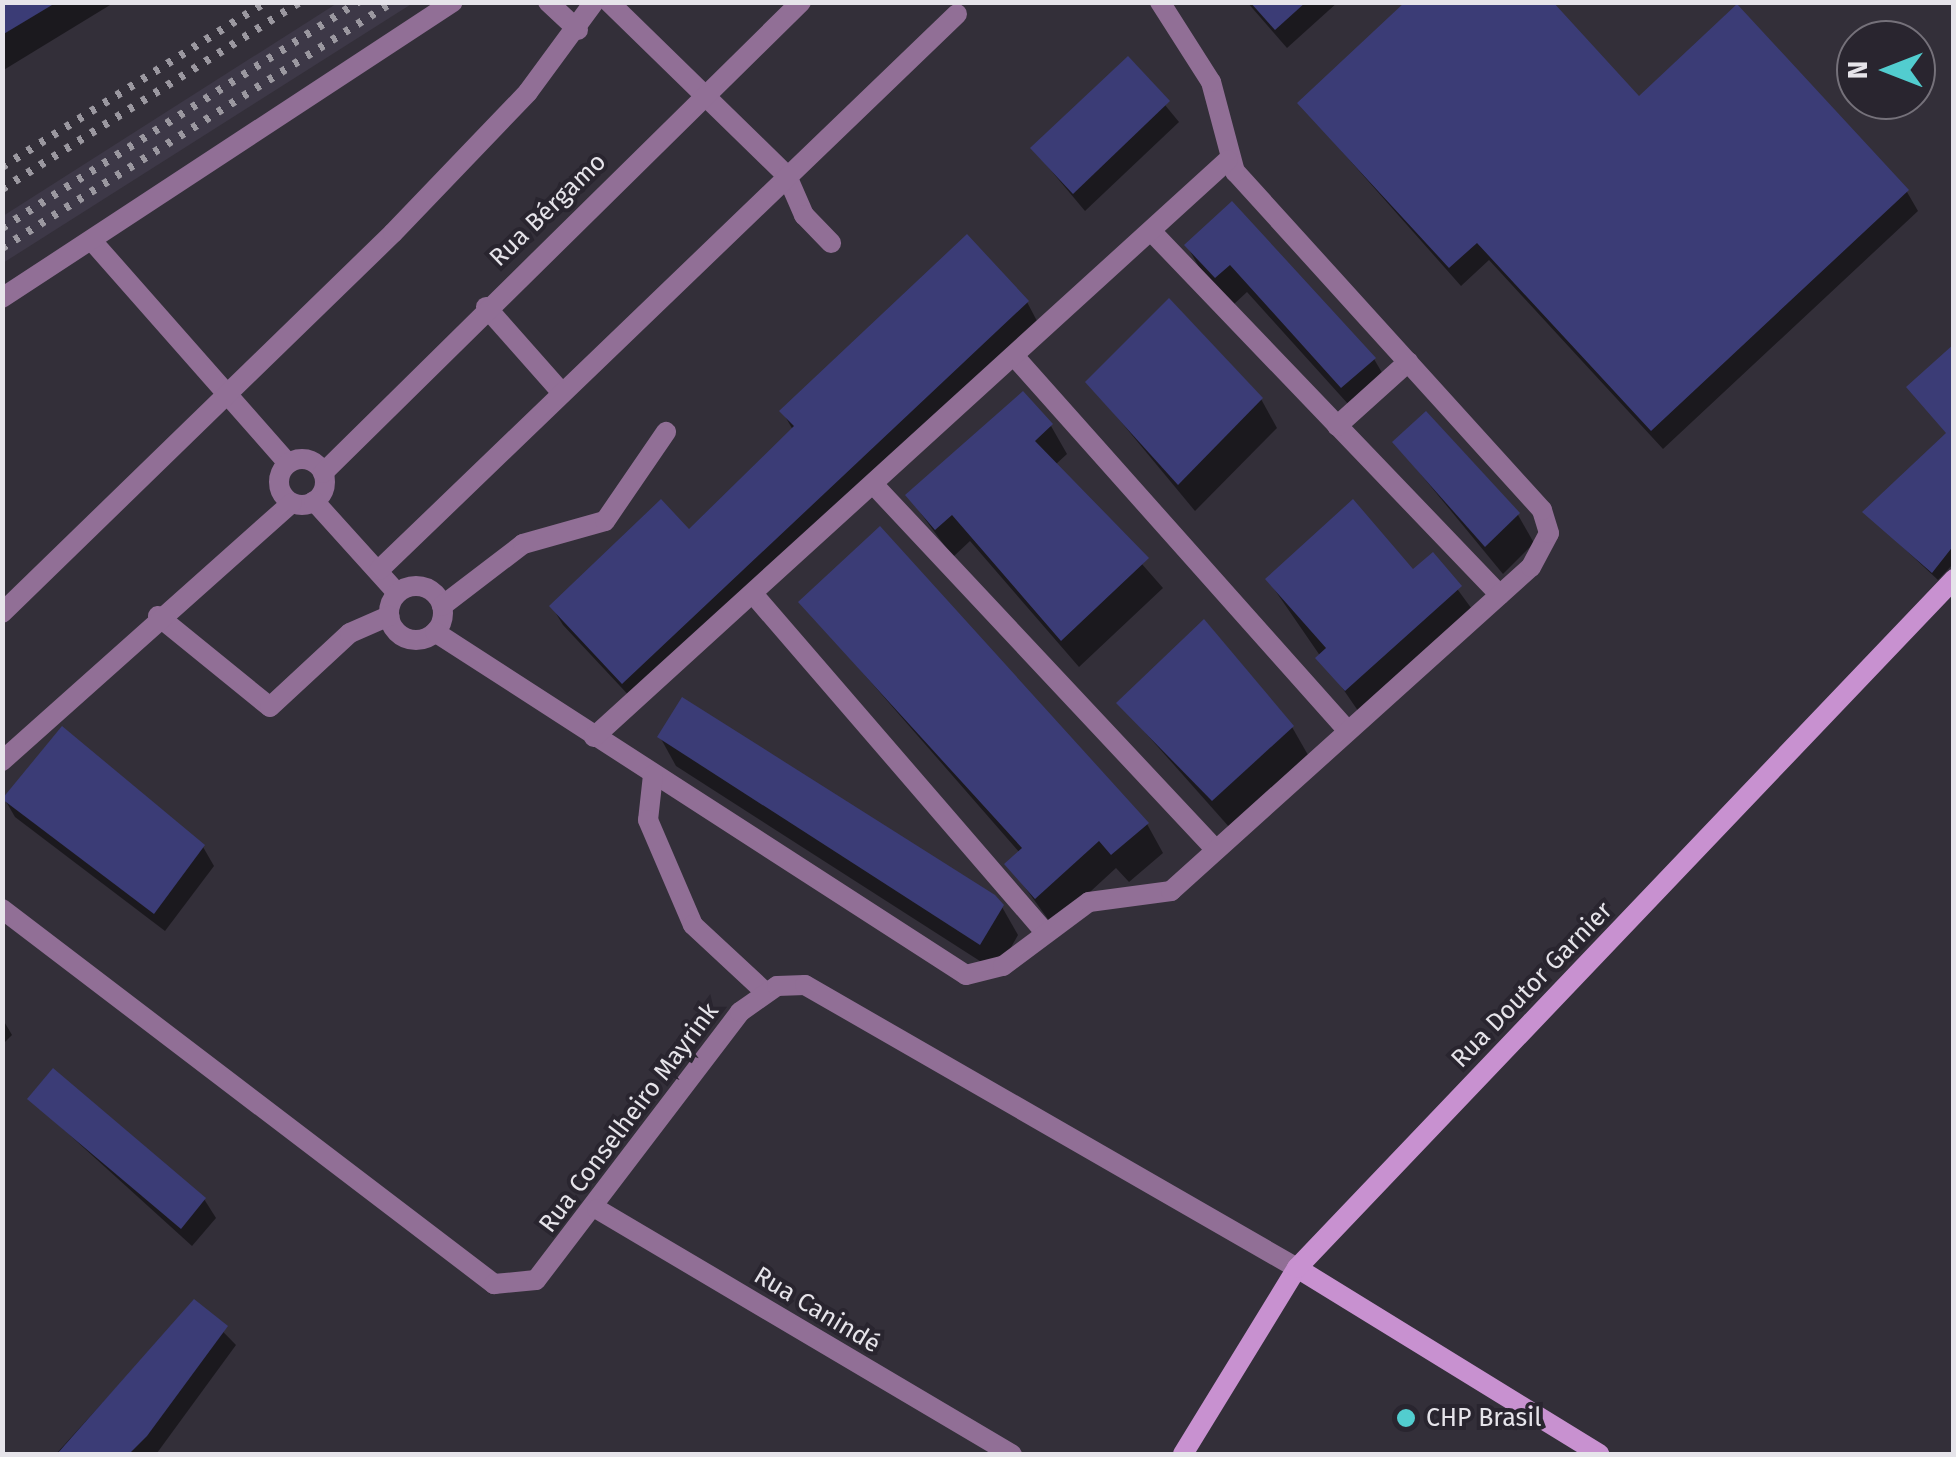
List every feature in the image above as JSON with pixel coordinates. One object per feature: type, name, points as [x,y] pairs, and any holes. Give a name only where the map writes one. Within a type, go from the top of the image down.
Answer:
[{"type":"main road","name":"Rua Doutor Garnier","points":[[1183,1454],[1296,1268],[1954,579]]},
{"type":"main road","points":[[1296,1268],[1599,1454]]},
{"type":"street","points":[[2,298],[94,242],[453,2]]},
{"type":"street","points":[[548,2],[578,30]]},
{"type":"street","points":[[2,613],[225,398],[578,30],[594,2]]},
{"type":"street","points":[[608,2],[787,176],[804,215],[831,242]]},
{"type":"street","name":"Rua Bérgamo","points":[[322,483],[486,306],[801,2]]},
{"type":"street","points":[[435,632],[954,970],[992,973],[1090,902],[1163,895],[1216,850],[1541,556],[1547,522],[1228,160],[1211,82],[1160,2]]},
{"type":"street","points":[[378,570],[957,14]]},
{"type":"street","points":[[594,737],[1228,160]]},
{"type":"street","points":[[1150,231],[1500,596]]},
{"type":"street","points":[[94,242],[283,462],[322,483],[397,593]]},
{"type":"street","points":[[486,306],[562,393]]},
{"type":"street","points":[[1014,356],[1348,731]]},
{"type":"street","points":[[1338,426],[1408,362]]},
{"type":"street","points":[[435,632],[442,606],[523,544],[605,521],[666,432]]},
{"type":"street","points":[[283,462],[289,500]]},
{"type":"street","points":[[2,761],[289,500],[322,483]]},
{"type":"street","points":[[874,486],[1216,850]]},
{"type":"street","points":[[397,593],[424,587],[442,606]]},
{"type":"street","points":[[158,616],[270,707],[350,633],[388,616],[397,593]]},
{"type":"street","points":[[754,595],[1045,932]]},
{"type":"street","points":[[388,616],[412,640],[435,632]]},
{"type":"street","points":[[653,776],[648,820],[693,926],[766,992],[805,985],[836,996],[1296,1268]]},
{"type":"street","name":"Rua Conselheiro Mayrink","points":[[2,909],[479,1279],[536,1280],[597,1209],[740,1012],[766,992]]},
{"type":"street","name":"Rua Canindé","points":[[597,1209],[1012,1454]]},
{"type":"shaded area","points":[[339,2],[413,3],[3,263],[3,216]]},
{"type":"building","points":[[2,2],[57,2],[2,35]]},
{"type":"building","points":[[1250,2],[1306,2],[1275,30]]},
{"type":"building","points":[[1405,2],[1553,2],[1639,96],[1737,4],[1836,111],[1836,120],[1844,120],[1909,190],[1651,431],[1477,243],[1449,268],[1297,103]]},
{"type":"building","points":[[1128,56],[1170,101],[1073,194],[1030,148]]},
{"type":"building","points":[[1232,201],[1376,358],[1341,388],[1230,265],[1215,278],[1184,245]]},
{"type":"building","points":[[967,234],[1029,301],[622,684],[549,606],[661,499],[689,529],[794,426],[779,411]]},
{"type":"building","points":[[1169,298],[1263,398],[1178,485],[1085,382]]},
{"type":"building","points":[[1954,344],[1954,545],[1932,573],[1862,512],[1946,433],[1906,387]]},
{"type":"building","points":[[1023,391],[1053,424],[1035,441],[1149,558],[1061,641],[952,515],[935,530],[905,495]]},
{"type":"building","points":[[1426,411],[1520,513],[1485,547],[1392,442]]},
{"type":"building","points":[[1353,499],[1413,569],[1433,552],[1462,586],[1345,691],[1315,658],[1326,648],[1265,579]]},
{"type":"building","points":[[880,526],[1149,823],[1111,855],[1099,841],[1035,899],[1004,864],[1022,848],[798,602]]},
{"type":"building","points":[[1204,619],[1294,726],[1212,801],[1116,703]]},
{"type":"building","points":[[682,697],[995,895],[1004,905],[980,945],[657,737]]},
{"type":"building","points":[[62,726],[205,845],[154,914],[2,799]]},
{"type":"building","points":[[53,1068],[206,1198],[181,1229],[27,1099]]},
{"type":"building","points":[[194,1299],[228,1326],[147,1436],[129,1454],[57,1454]]},
{"type":"railway","points":[[2,167],[266,2]]},
{"type":"railway","points":[[2,189],[300,2]]},
{"type":"railway","points":[[2,228],[358,2]]},
{"type":"railway","points":[[2,248],[393,2]]},
{"type":"place","name":"CHP Brasil","points":[[1406,1418]]}]
